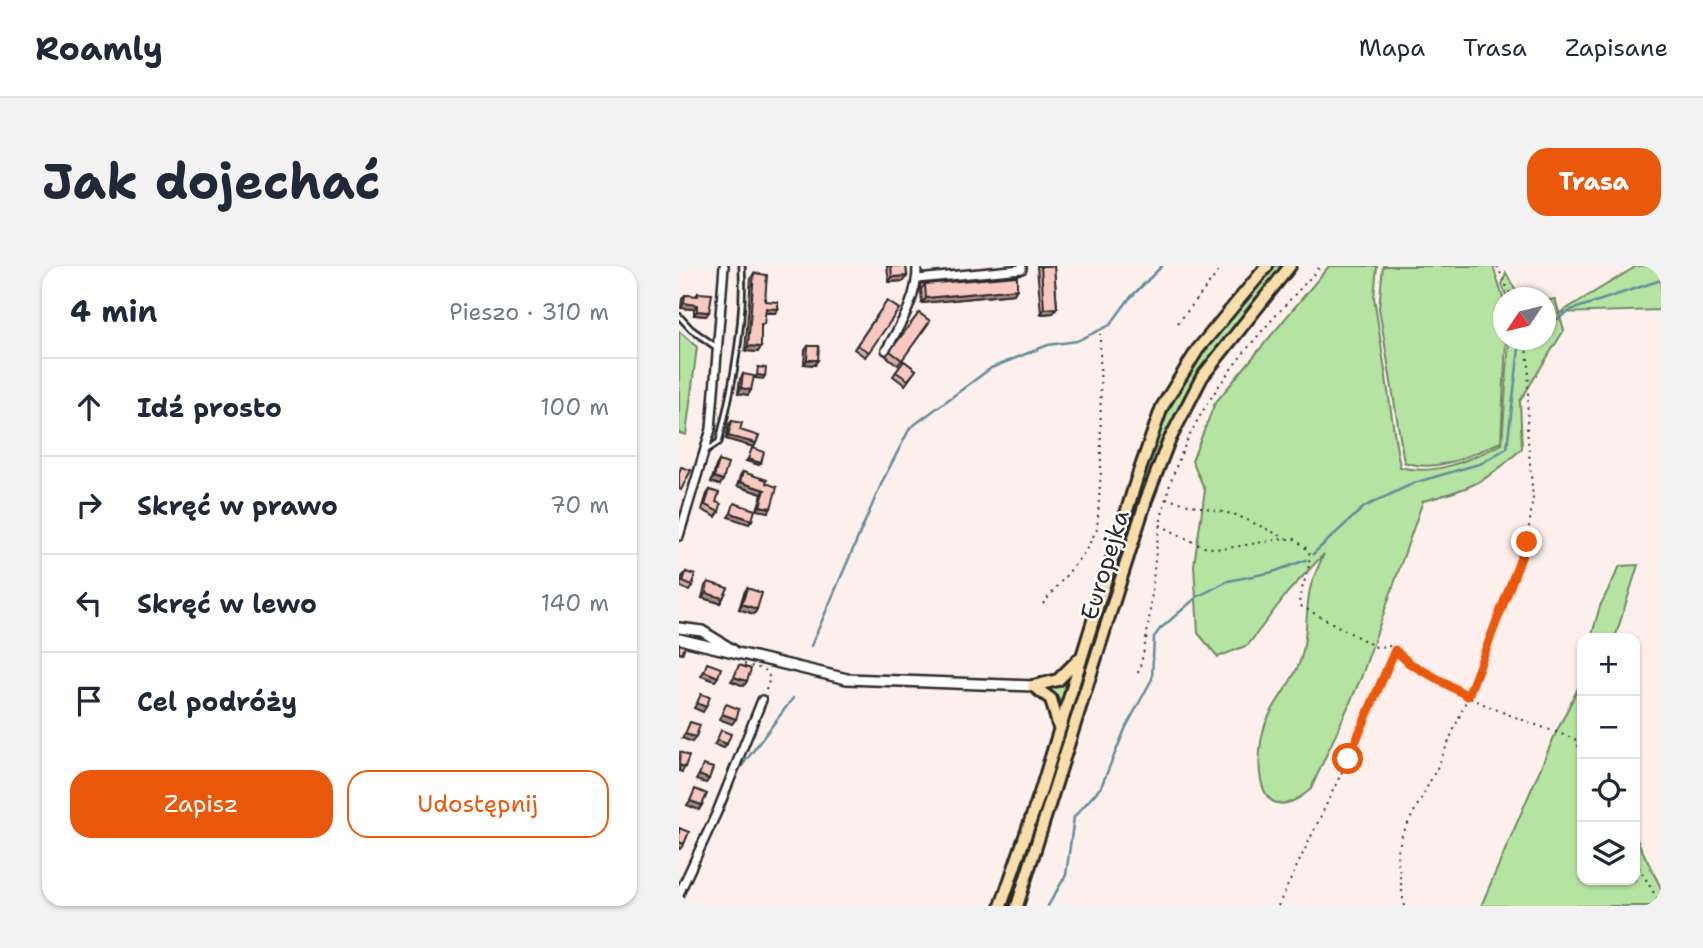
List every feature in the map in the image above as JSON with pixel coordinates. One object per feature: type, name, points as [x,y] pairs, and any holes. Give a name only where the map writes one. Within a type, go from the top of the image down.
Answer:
[{"type":"main road","name":"Europejka","points":[[1001,906],[1162,407],[1198,349],[1267,266]]},
{"type":"main road","name":"Europejka","points":[[1017,906],[1146,500],[1168,443],[1216,355],[1290,266]]},
{"type":"main road","points":[[1033,686],[1058,680],[1083,654]]},
{"type":"main road","points":[[1033,686],[1051,699],[1059,733]]},
{"type":"street","points":[[679,536],[711,429],[724,266]]},
{"type":"street","points":[[886,350],[907,313],[917,279],[917,266]]},
{"type":"street","points":[[917,279],[1021,269],[1022,266]]},
{"type":"street","points":[[679,628],[702,631],[735,651]]},
{"type":"street","points":[[679,639],[847,679],[1033,686]]},
{"type":"street","points":[[679,894],[717,812],[762,700]]},
{"type":"lane","points":[[705,451],[719,442],[727,409],[740,316],[742,266]]},
{"type":"lane","points":[[679,316],[691,329],[717,348]]},
{"type":"path","points":[[1178,323],[1223,266]]},
{"type":"path","points":[[1138,673],[1146,637],[1165,499],[1186,442],[1241,353],[1321,266]]},
{"type":"path","points":[[1497,266],[1507,287]]},
{"type":"path","points":[[1043,604],[1092,541],[1097,529],[1100,497],[1100,334]]},
{"type":"path","points":[[1404,906],[1397,854],[1402,835],[1438,766],[1468,696],[1527,542],[1533,498],[1527,429],[1529,364],[1526,350]]},
{"type":"path","points":[[1165,499],[1236,515],[1287,539]]},
{"type":"path","points":[[1160,525],[1203,547],[1222,549],[1295,539],[1309,551],[1311,565],[1300,592],[1299,605],[1376,647],[1391,646],[1409,663],[1468,696],[1575,739],[1577,744]]},
{"type":"path","points":[[1278,906],[1348,759],[1395,650]]},
{"type":"path","points":[[762,700],[770,678]]},
{"type":"path","points":[[1640,869],[1661,905]]},
{"type":"green space","points":[[1274,266],[1283,266],[1245,311],[1195,381],[1155,459],[1024,870],[1011,906],[1006,906],[1161,425],[1197,361]]},
{"type":"green space","points":[[1329,266],[1377,266],[1374,297],[1400,467],[1427,470],[1440,468],[1465,461],[1502,444],[1508,350],[1552,350],[1520,401],[1522,448],[1477,483],[1423,501],[1361,678],[1311,789],[1293,801],[1279,804],[1270,799],[1263,788],[1260,774],[1261,740],[1268,717],[1299,664],[1304,646],[1310,589],[1324,554],[1288,592],[1248,645],[1218,657],[1198,633],[1194,565],[1205,490],[1192,461],[1215,403]]},
{"type":"green space","points":[[1383,266],[1493,266],[1500,287],[1493,287],[1493,350],[1506,350],[1501,442],[1441,464],[1429,466],[1404,462],[1379,308]]},
{"type":"green space","points":[[1637,266],[1661,266],[1661,310],[1560,313]]},
{"type":"green space","points":[[1506,273],[1514,287],[1502,285]]},
{"type":"green space","points":[[1556,302],[1564,330],[1556,343]]},
{"type":"green space","points":[[679,331],[697,347],[686,435],[679,433]]},
{"type":"green space","points":[[1638,565],[1617,633],[1592,633],[1600,606],[1620,566]]},
{"type":"green space","points":[[1070,678],[1060,708],[1046,688]]},
{"type":"green space","points":[[1577,690],[1577,885],[1640,885],[1640,846],[1661,888],[1661,906],[1481,906]]},
{"type":"building","points":[[891,266],[906,266],[907,276],[892,277]]},
{"type":"building","points":[[1041,266],[1054,266],[1057,308],[1044,309]]},
{"type":"building","points":[[754,273],[767,275],[765,301],[778,302],[778,309],[766,308],[764,324],[761,324],[761,347],[748,346]]},
{"type":"building","points":[[1017,276],[1017,289],[926,298],[925,284]]},
{"type":"building","points":[[698,293],[712,294],[709,312],[697,311],[697,305],[684,303],[685,295],[698,296]]},
{"type":"building","points":[[887,301],[899,309],[869,352],[857,345]]},
{"type":"building","points":[[919,313],[930,321],[902,360],[890,351]]},
{"type":"building","points":[[808,346],[819,346],[818,360],[807,360]]},
{"type":"building","points":[[904,361],[916,370],[908,380],[896,372]]},
{"type":"building","points":[[758,367],[766,368],[765,376],[757,375]]},
{"type":"building","points":[[743,374],[754,376],[751,390],[741,388]]},
{"type":"building","points":[[732,421],[742,423],[740,430],[759,436],[756,443],[728,436]]},
{"type":"building","points":[[752,448],[764,452],[761,463],[748,459]]},
{"type":"building","points":[[719,461],[728,464],[723,480],[714,477]]},
{"type":"building","points":[[681,467],[691,470],[681,490],[679,474]]},
{"type":"building","points":[[743,472],[767,480],[766,483],[777,487],[771,508],[760,506],[765,490],[740,482]]},
{"type":"building","points":[[710,490],[719,493],[716,502],[721,504],[719,512],[705,505]]},
{"type":"building","points":[[734,503],[755,510],[752,520],[731,513]]},
{"type":"building","points":[[686,572],[695,575],[692,586],[683,582]]},
{"type":"building","points":[[708,582],[728,588],[723,598],[706,593]]},
{"type":"building","points":[[747,588],[762,593],[757,609],[742,604]]},
{"type":"building","points":[[679,644],[685,646],[682,654],[679,653]]},
{"type":"building","points":[[707,663],[721,668],[718,677],[704,671]]},
{"type":"building","points":[[739,665],[751,669],[747,681],[734,677]]},
{"type":"building","points":[[701,694],[710,697],[706,707],[697,703]]},
{"type":"building","points":[[726,704],[739,709],[736,719],[722,714]]},
{"type":"building","points":[[690,722],[700,725],[696,737],[685,734]]},
{"type":"building","points":[[721,730],[731,734],[727,744],[717,740]]},
{"type":"building","points":[[680,752],[689,756],[685,767],[679,765]]},
{"type":"building","points":[[703,765],[713,768],[709,779],[699,775]]},
{"type":"building","points":[[695,789],[707,794],[702,805],[690,801]]},
{"type":"building","points":[[679,828],[689,832],[684,844],[679,842]]},
{"type":"waterway","points":[[811,646],[883,480],[910,428],[991,368],[1048,345],[1077,341],[1110,325],[1129,299],[1162,266]]},
{"type":"waterway","points":[[1556,320],[1571,310],[1661,280]]},
{"type":"waterway","points":[[1313,554],[1364,507],[1414,483],[1482,463],[1507,448],[1519,350]]},
{"type":"waterway","points":[[1048,906],[1066,875],[1074,817],[1101,787],[1126,727],[1152,679],[1154,637],[1197,597],[1228,581],[1273,572],[1306,560]]},
{"type":"waterway","points":[[731,787],[738,771],[793,698]]},
{"type":"route","points":[[1348,759],[1395,650],[1409,663],[1468,696],[1489,648],[1527,542]]}]
